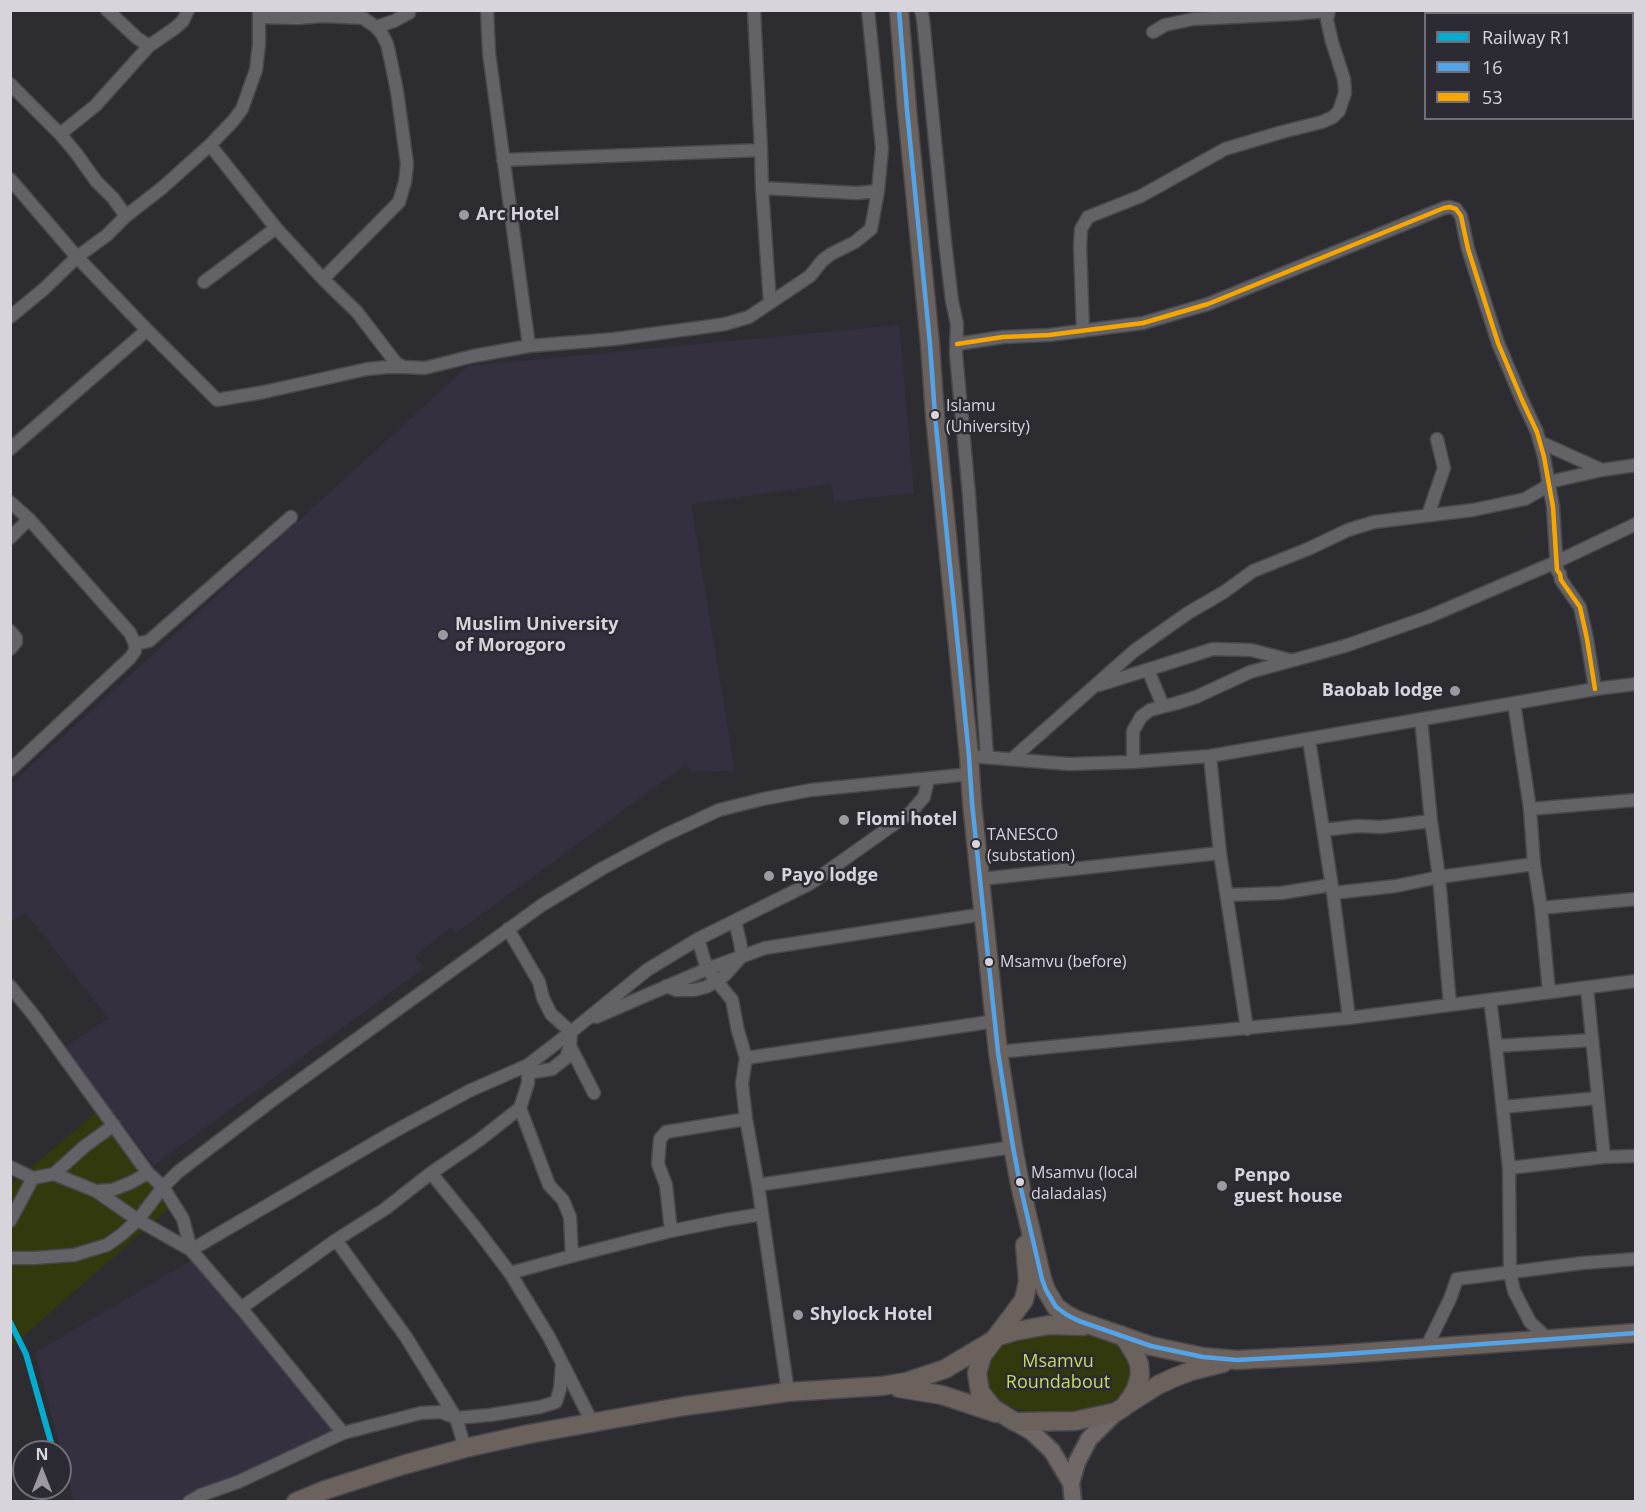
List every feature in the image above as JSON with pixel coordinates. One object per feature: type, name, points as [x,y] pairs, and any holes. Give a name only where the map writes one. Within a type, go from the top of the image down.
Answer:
[{"type":"highway","points":[[899,10],[935,416],[978,756],[971,774],[972,803],[998,1052],[1021,1189],[1046,1290],[1056,1306],[1079,1321],[1151,1346],[1203,1357],[1237,1360],[1635,1333]]},
{"type":"highway","points":[[1010,1419],[993,1408],[980,1392],[977,1373],[982,1356],[1024,1300],[1028,1281],[1021,1189]]},
{"type":"highway","points":[[296,1502],[325,1490],[465,1448],[685,1406],[788,1392],[882,1386],[927,1376],[945,1369],[994,1339],[1016,1331],[1049,1325],[1083,1325],[1102,1329]]},
{"type":"highway","points":[[1120,1335],[1132,1348],[1139,1364],[1136,1389],[1120,1409]]},
{"type":"highway","points":[[882,1386],[942,1395],[1010,1419],[1076,1421],[1120,1409],[1158,1385],[1191,1371],[1237,1360]]},
{"type":"main road","points":[[1073,1502],[1071,1483],[1085,1444],[1120,1409]]},
{"type":"main road","points":[[1010,1419],[1044,1442],[1071,1483]]},
{"type":"street","points":[[108,10],[137,38],[149,46]]},
{"type":"street","points":[[60,134],[95,106],[149,46],[183,21],[188,10]]},
{"type":"street","points":[[486,10],[489,53],[529,346]]},
{"type":"street","points":[[754,10],[770,303]]},
{"type":"street","points":[[11,182],[77,257],[218,400],[367,369],[424,368],[529,346],[614,339],[725,324],[749,317],[810,276],[831,254],[855,243],[871,229],[878,191],[882,148],[868,10]]},
{"type":"street","points":[[921,10],[945,242],[957,324],[957,364],[969,495],[978,756],[1069,764],[1210,756],[1635,684]]},
{"type":"street","points":[[1083,331],[1080,246],[1081,229],[1088,217],[1141,196],[1225,148],[1333,117],[1339,111],[1345,93],[1344,79],[1327,20],[1329,11],[1193,19],[1165,25],[1154,32]]},
{"type":"street","points":[[376,27],[394,21],[409,12]]},
{"type":"street","points":[[10,317],[44,289],[77,257],[107,235],[126,216],[162,188],[233,121],[242,109],[256,70],[259,14],[298,18],[348,16],[363,18],[376,27],[387,44],[407,164],[405,182],[399,202],[323,279]]},
{"type":"street","points":[[10,84],[60,134],[126,216]]},
{"type":"street","points":[[210,145],[276,228],[357,312],[396,363],[404,368]]},
{"type":"street","points":[[503,160],[761,150]]},
{"type":"street","points":[[762,188],[878,191]]},
{"type":"street","points":[[957,344],[1143,323],[1208,304],[1450,207],[1456,209],[1461,216],[1467,249],[1498,343],[1540,442],[1553,507],[1557,570],[1561,580],[1580,607],[1595,689]]},
{"type":"street","points":[[204,282],[276,228]]},
{"type":"street","points":[[10,449],[147,330]]},
{"type":"street","points":[[1428,515],[1444,468],[1437,439]]},
{"type":"street","points":[[1540,442],[1602,470]]},
{"type":"street","points":[[1011,759],[1134,651],[1252,571],[1348,530],[1374,522],[1444,515],[1525,499],[1544,489],[1548,482],[1635,465]]},
{"type":"street","points":[[10,502],[29,519],[130,633],[135,644],[135,651],[130,658],[10,770]]},
{"type":"street","points":[[135,644],[149,641],[291,517]]},
{"type":"street","points":[[10,538],[29,519]]},
{"type":"street","points":[[1133,762],[1133,731],[1141,717],[1150,710],[1196,697],[1250,672],[1345,646],[1418,621],[1556,562],[1635,524]]},
{"type":"street","points":[[10,631],[16,638],[16,642],[10,649]]},
{"type":"street","points":[[1092,687],[1213,649],[1251,650],[1292,661]]},
{"type":"street","points":[[1148,670],[1163,706]]},
{"type":"street","points":[[1514,703],[1530,809],[1549,992]]},
{"type":"street","points":[[1421,719],[1439,877],[1450,1005]]},
{"type":"street","points":[[1309,740],[1349,1018]]},
{"type":"street","points":[[1210,756],[1220,853],[1246,1029]]},
{"type":"street","points":[[10,1258],[74,1255],[106,1245],[138,1220],[163,1187],[178,1172],[274,1099],[542,905],[603,867],[663,836],[719,810],[763,799],[811,790],[971,774]]},
{"type":"street","points":[[191,1250],[393,1132],[469,1091],[528,1069],[647,970],[698,939],[811,883],[911,812],[924,797],[928,780]]},
{"type":"street","points":[[1530,809],[1635,800]]},
{"type":"street","points":[[1323,830],[1358,826],[1382,827],[1431,821]]},
{"type":"street","points":[[981,879],[1220,853]]},
{"type":"street","points":[[1227,895],[1396,886],[1439,877],[1534,864]]},
{"type":"street","points":[[1541,908],[1635,899]]},
{"type":"street","points":[[583,1023],[707,969],[765,948],[984,914]]},
{"type":"street","points":[[735,921],[742,956]]},
{"type":"street","points":[[508,929],[539,982],[543,990],[543,998],[551,1014],[571,1032]]},
{"type":"street","points":[[698,939],[707,969],[732,1000],[746,1058],[742,1083],[746,1119],[758,1185],[788,1392]]},
{"type":"street","points":[[666,986],[676,990],[706,987],[717,981],[742,956]]},
{"type":"street","points":[[998,1052],[1349,1018],[1635,981]]},
{"type":"street","points":[[10,986],[148,1173],[163,1187],[183,1219],[191,1250]]},
{"type":"street","points":[[1587,988],[1604,1157]]},
{"type":"street","points":[[1490,1000],[1509,1168],[1510,1273],[1514,1291],[1530,1322],[1549,1340]]},
{"type":"street","points":[[746,1058],[996,1021]]},
{"type":"street","points":[[528,1069],[552,1069],[566,1058],[571,1032]]},
{"type":"street","points":[[1496,1046],[1592,1040]]},
{"type":"street","points":[[570,1046],[594,1093]]},
{"type":"street","points":[[241,1308],[336,1239],[385,1209],[520,1108],[528,1083],[528,1069]]},
{"type":"street","points":[[1503,1107],[1598,1098]]},
{"type":"street","points":[[520,1108],[549,1185],[563,1200],[570,1217],[572,1256]]},
{"type":"street","points":[[671,1231],[666,1185],[658,1164],[660,1139],[666,1132],[746,1119]]},
{"type":"street","points":[[10,1167],[33,1178],[54,1173],[114,1125]]},
{"type":"street","points":[[758,1185],[1013,1147]]},
{"type":"street","points":[[1509,1168],[1604,1157],[1635,1156]]},
{"type":"street","points":[[54,1173],[96,1191],[138,1220],[191,1250],[343,1433]]},
{"type":"street","points":[[96,1191],[112,1190],[148,1173]]},
{"type":"street","points":[[431,1173],[510,1274],[549,1337],[592,1422]]},
{"type":"street","points":[[10,1221],[33,1178]]},
{"type":"street","points":[[510,1274],[671,1231],[762,1214]]},
{"type":"street","points":[[336,1239],[406,1337],[456,1418],[465,1448]]},
{"type":"street","points":[[1426,1348],[1450,1299],[1457,1279],[1635,1258]]},
{"type":"street","points":[[189,1502],[343,1433],[421,1413],[441,1412],[456,1418],[489,1416],[556,1402],[560,1389],[562,1365]]},
{"type":"shaded area","name":"Muslim University of Morogoro","points":[[899,325],[914,493],[834,502],[831,484],[691,504],[735,771],[693,772],[685,765],[456,933],[450,928],[415,956],[424,968],[154,1165],[63,1048],[108,1018],[25,912],[11,922],[11,784],[468,366]]},
{"type":"shaded area","points":[[193,1259],[337,1435],[211,1501],[74,1501],[72,1440],[58,1440],[35,1353]]},
{"type":"green space","points":[[95,1113],[172,1206],[11,1347],[11,1185]]},
{"type":"green space","name":"Msamvu Roundabout","points":[[1082,1332],[1115,1340],[1131,1357],[1129,1385],[1117,1399],[1069,1412],[1032,1412],[1003,1403],[989,1388],[985,1380],[987,1360],[1002,1344],[1023,1335]]},
{"type":"rail line","name":"R1","points":[[10,1322],[26,1354],[50,1440]]},
{"type":"transit line","name":"16","points":[[899,10],[935,416],[998,1052],[1021,1189],[1046,1290],[1056,1307],[1079,1321],[1151,1346],[1203,1357],[1237,1360],[1636,1333]]},
{"type":"transit line","name":"53","points":[[957,344],[1143,323],[1208,304],[1444,208],[1456,209],[1461,216],[1468,249],[1498,343],[1537,432],[1553,507],[1557,570],[1561,580],[1580,607],[1595,689]]},
{"type":"place","name":"Arc Hotel","points":[[464,215]]},
{"type":"place","name":"Islamu (University)","points":[[935,415]]},
{"type":"place","name":"Muslim University of Morogoro","points":[[443,635]]},
{"type":"place","name":"Baobab lodge","points":[[1455,691]]},
{"type":"place","name":"Flomi hotel","points":[[844,820]]},
{"type":"place","name":"TANESCO (substation)","points":[[976,844]]},
{"type":"place","name":"Payo lodge","points":[[769,876]]},
{"type":"place","name":"Msamvu (before)","points":[[989,962]]},
{"type":"place","name":"Msamvu (local daladalas)","points":[[1020,1182]]},
{"type":"place","name":"Penpo guest house","points":[[1222,1186]]},
{"type":"place","name":"Shylock Hotel","points":[[798,1315]]}]
